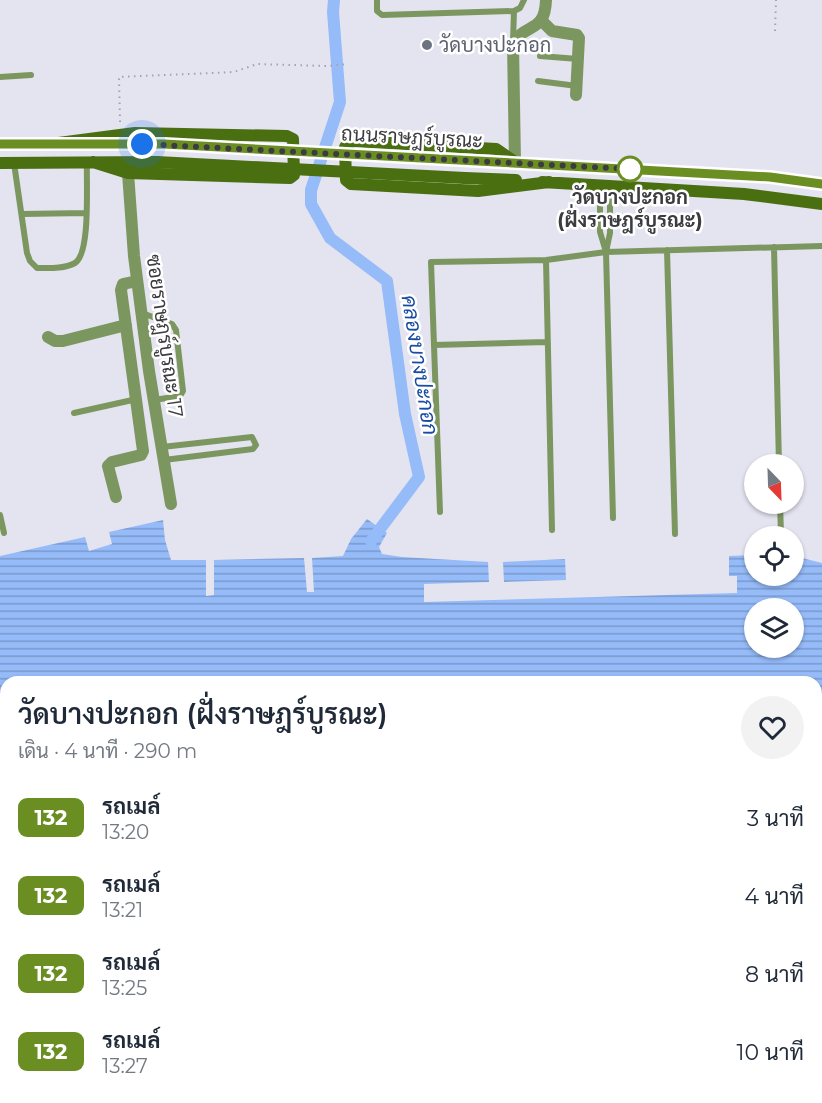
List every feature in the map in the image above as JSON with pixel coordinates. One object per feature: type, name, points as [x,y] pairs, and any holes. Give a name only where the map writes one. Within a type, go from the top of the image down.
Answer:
[{"type":"main road","points":[[51,144],[135,133],[287,136],[292,138],[294,175],[290,178],[128,173],[90,162]]},
{"type":"main road","points":[[515,162],[496,148],[354,141],[345,147],[346,180],[351,184],[478,191],[549,182]]},
{"type":"main road","name":"ถนนราษฎร์บูรณะ","points":[[0,144],[164,144],[770,177],[822,184]]},
{"type":"main road","name":"ถนนราษฎร์บูรณะ","points":[[0,163],[157,162],[744,194],[822,204]]},
{"type":"street","points":[[515,162],[513,44],[517,38],[542,21],[546,11],[546,0]]},
{"type":"street","points":[[542,21],[552,30],[577,35],[580,41],[577,91]]},
{"type":"street","name":"ซอยราษฎร์บูรณะ 17","points":[[128,173],[141,313],[171,504]]},
{"type":"street","points":[[116,498],[108,466],[112,462],[141,454],[143,451],[121,290],[123,284],[137,281]]},
{"type":"street","points":[[48,338],[63,341],[126,325]]},
{"type":"lane","points":[[377,0],[377,11],[382,15],[514,11],[520,8],[524,0]]},
{"type":"lane","points":[[513,44],[514,11]]},
{"type":"lane","points":[[540,56],[579,59]]},
{"type":"lane","points":[[0,77],[31,75]]},
{"type":"lane","points":[[538,81],[577,91]]},
{"type":"lane","points":[[14,163],[27,253],[30,261],[38,268],[63,267],[76,263],[81,256],[85,238],[90,162]]},
{"type":"lane","points":[[605,186],[610,233],[606,252],[613,518]]},
{"type":"lane","points":[[605,186],[600,232],[606,252]]},
{"type":"lane","points":[[21,213],[86,213]]},
{"type":"lane","points":[[440,512],[431,262],[546,260],[606,252],[822,246]]},
{"type":"lane","points":[[774,247],[779,454]]},
{"type":"lane","points":[[667,250],[675,534]]},
{"type":"lane","points":[[546,260],[552,530]]},
{"type":"lane","points":[[141,313],[172,324],[176,330],[183,391],[180,396],[154,400]]},
{"type":"lane","points":[[434,345],[547,342]]},
{"type":"lane","points":[[74,413],[137,399]]},
{"type":"lane","points":[[252,437],[256,445],[253,449],[163,454],[252,437]]},
{"type":"lane","points":[[0,515],[4,532]]},
{"type":"path","points":[[775,31],[776,0]]},
{"type":"path","points":[[120,135],[119,77],[234,72],[257,64],[327,66],[348,64]]},
{"type":"water","points":[[367,519],[387,533],[379,547],[382,554],[488,562],[489,582],[424,584],[424,602],[737,593],[737,576],[729,576],[729,556],[744,555],[744,586],[804,586],[804,558],[822,563],[822,676],[0,676],[0,556],[85,537],[89,551],[112,544],[109,532],[163,520],[165,540],[171,560],[206,560],[206,596],[214,595],[214,560],[304,558],[307,592],[314,592],[312,558],[343,556],[351,539]]},
{"type":"water","points":[[565,559],[566,580],[504,582],[503,562]]},
{"type":"waterway","name":"คลองบางปะกอก","points":[[334,0],[340,102],[311,190],[311,204],[330,238],[387,281],[405,414],[419,477],[371,541]]},
{"type":"bus line","name":"132","points":[[0,144],[164,144],[770,177],[822,184]]},
{"type":"place","name":"วัดบางปะกอก","points":[[427,45]]},
{"type":"place","name":"วัดบางปะกอก (ฝั่งราษฎร์บูรณะ)","points":[[630,169]]},
{"type":"route","points":[[142,144],[630,169]]}]
